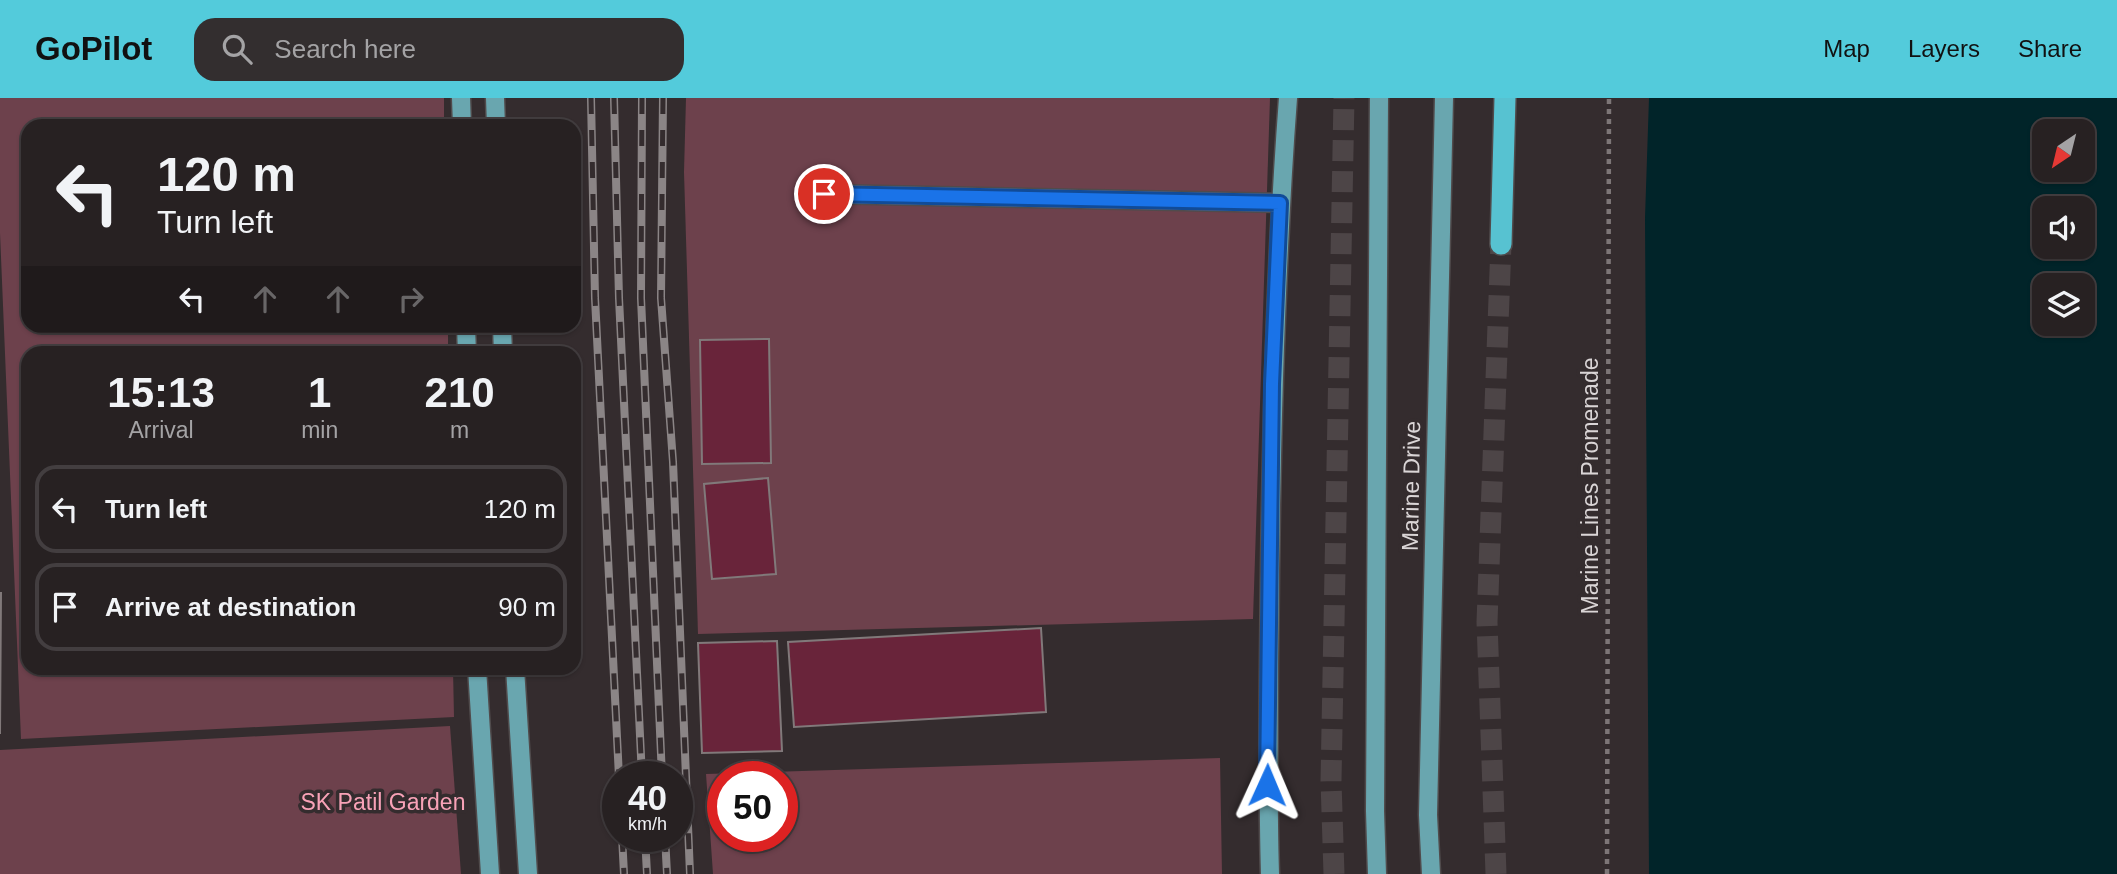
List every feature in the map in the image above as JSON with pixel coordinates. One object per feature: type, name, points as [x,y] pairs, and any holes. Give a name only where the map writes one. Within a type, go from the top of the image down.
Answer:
[{"type":"highway","points":[[1501,244],[1505,98]]},
{"type":"main road","points":[[461,98],[462,119]]},
{"type":"main road","points":[[495,98],[496,119]]},
{"type":"main road","points":[[1270,874],[1267,785],[1272,384],[1287,98]]},
{"type":"main road","name":"Marine Drive","points":[[1377,874],[1379,98]]},
{"type":"main road","name":"Marine Drive","points":[[1431,874],[1429,802],[1444,98]]},
{"type":"main road","points":[[477,675],[490,874]]},
{"type":"main road","points":[[515,675],[528,874]]},
{"type":"lane","points":[[824,194],[1280,203]]},
{"type":"path","name":"Marine Lines Promenade","points":[[1607,874],[1609,98]]},
{"type":"green space","points":[[0,98],[444,98],[444,119],[21,119],[21,333],[448,333],[448,346],[21,346],[21,675],[453,675],[454,717],[21,739],[0,233]]},
{"type":"green space","points":[[686,98],[1270,98],[1253,619],[698,634],[684,172]]},
{"type":"green space","name":"SK Patil Garden","points":[[450,726],[461,874],[0,874],[0,750]]},
{"type":"green space","points":[[1220,758],[1222,874],[713,874],[711,852],[798,852],[798,771]]},
{"type":"water","points":[[1649,98],[2117,98],[2117,874],[1649,874],[1645,218]]},
{"type":"building","points":[[769,339],[771,463],[702,464],[700,340]]},
{"type":"building","points":[[768,478],[776,574],[712,579],[704,484]]},
{"type":"building","points":[[0,593],[1,593],[0,734]]},
{"type":"building","points":[[1041,628],[1046,712],[794,727],[788,642]]},
{"type":"building","points":[[777,641],[782,751],[702,753],[698,643]]},
{"type":"tunnel","points":[[1334,874],[1331,781],[1344,98]]},
{"type":"tunnel","points":[[1496,874],[1487,622],[1501,244]]},
{"type":"railway","points":[[591,98],[595,298],[618,761]]},
{"type":"railway","points":[[614,98],[619,298],[641,761]]},
{"type":"railway","points":[[642,98],[641,298],[661,761]]},
{"type":"railway","points":[[663,98],[661,298],[673,462],[690,874]]},
{"type":"railway","points":[[623,852],[624,874]]},
{"type":"railway","points":[[646,852],[647,874]]},
{"type":"railway","points":[[666,852],[667,874]]},
{"type":"route","points":[[824,194],[1280,203],[1272,384],[1267,785]]}]
